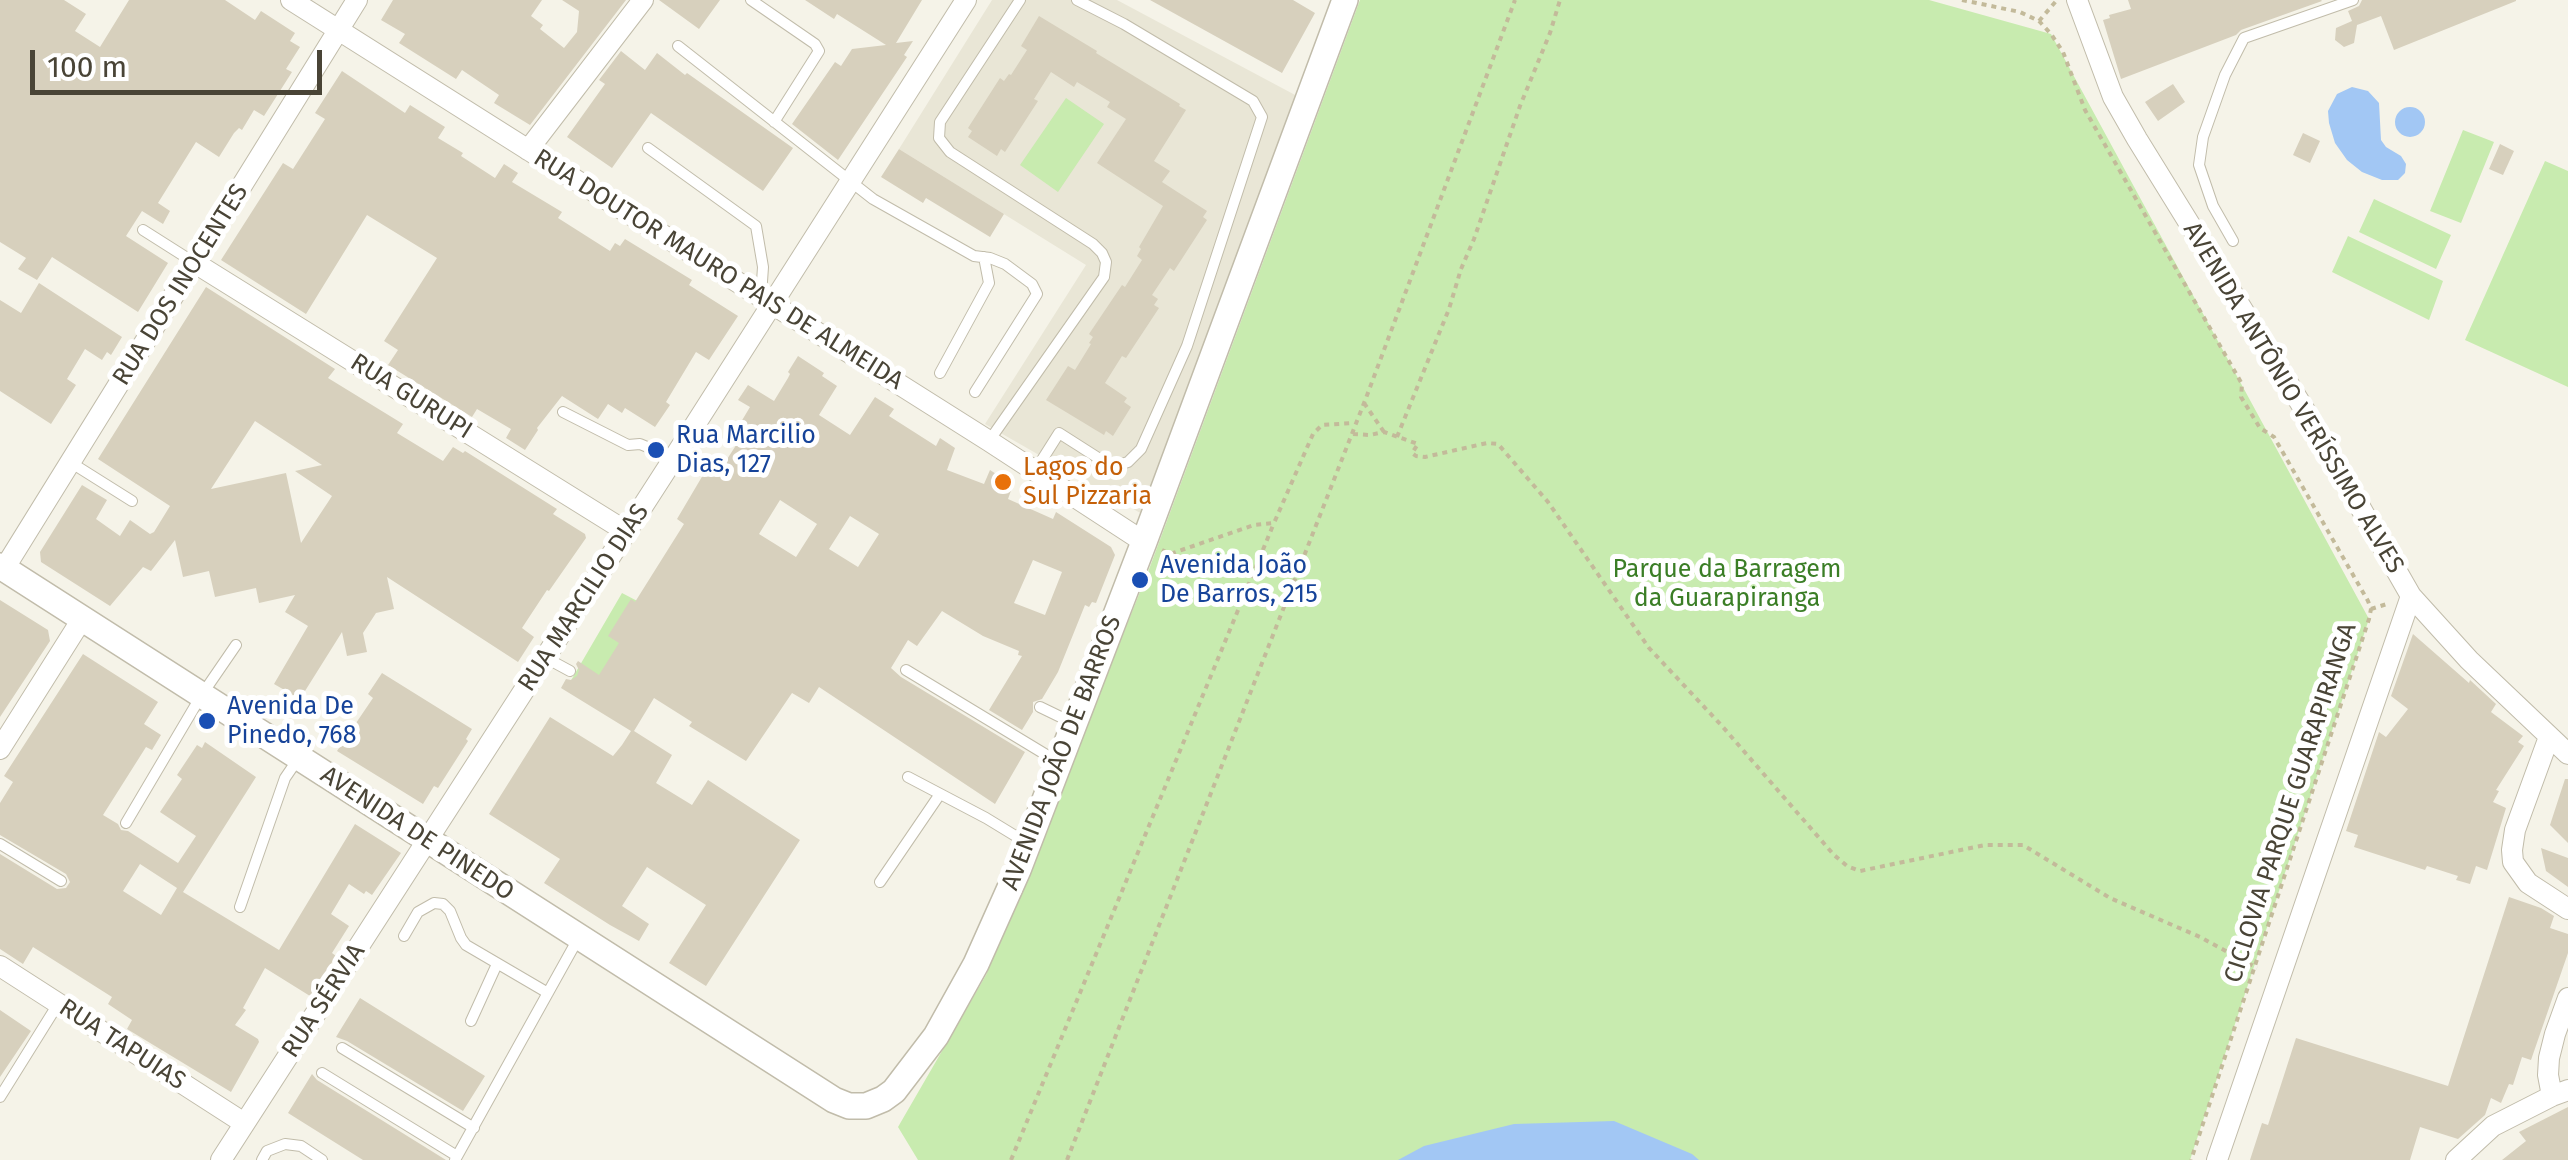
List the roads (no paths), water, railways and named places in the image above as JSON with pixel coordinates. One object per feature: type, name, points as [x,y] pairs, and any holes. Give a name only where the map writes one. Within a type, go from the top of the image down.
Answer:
[{"type":"street","name":"RUA DOUTOR MAURO PAIS DE ALMEIDA","points":[[291,0],[991,438],[1144,542]]},
{"type":"street","name":"RUA DOS INOCENTES","points":[[2,568],[358,0]]},
{"type":"street","points":[[528,150],[644,0]]},
{"type":"street","name":"RUA MARCILIO DIAS","points":[[426,840],[670,464],[767,301],[850,184],[966,0]]},
{"type":"street","name":"AVENIDA JOÃO DE BARROS","points":[[834,1100],[849,1106],[866,1106],[894,1091],[936,1036],[976,964],[1028,844],[1144,542],[1345,0]]},
{"type":"street","name":"AVENIDA ANTÔNIO VERÍSSIMO ALVES","points":[[2077,0],[2100,67],[2129,124],[2304,410],[2411,596],[2469,660],[2568,754]]},
{"type":"street","name":"RUA GURUPI","points":[[195,263],[626,532]]},
{"type":"street","name":"AVENIDA DE PINEDO","points":[[2,568],[834,1100]]},
{"type":"street","points":[[2217,1160],[2411,596]]},
{"type":"street","points":[[0,749],[82,619]]},
{"type":"street","points":[[2549,737],[2515,830],[2513,862],[2528,883],[2568,909]]},
{"type":"street","name":"RUA SÉRVIA","points":[[221,1160],[426,840]]},
{"type":"street","name":"RUA TAPUIAS","points":[[0,966],[244,1123]]},
{"type":"street","points":[[2456,1160],[2493,1126],[2560,1093],[2548,1075],[2555,1034],[2568,998]]},
{"type":"lane","points":[[751,0],[815,44],[819,51],[774,122]]},
{"type":"lane","points":[[991,438],[1106,271],[1102,253],[1094,244],[950,152],[939,138],[940,122],[1020,0]]},
{"type":"lane","points":[[1037,468],[1059,433],[1116,466],[1128,462],[1141,449],[1187,346],[1262,117],[1252,100],[1076,0]]},
{"type":"lane","points":[[2233,241],[2213,206],[2200,164],[2202,137],[2224,75],[2244,38],[2353,0]]},
{"type":"lane","points":[[678,46],[850,184],[974,256],[1005,264],[1032,284],[1037,294],[974,392]]},
{"type":"lane","points":[[648,148],[756,226],[767,301]]},
{"type":"lane","points":[[143,230],[195,263]]},
{"type":"lane","points":[[940,372],[989,283],[984,257]]},
{"type":"lane","points":[[563,412],[628,445],[640,444],[670,464]]},
{"type":"lane","points":[[70,462],[132,501]]},
{"type":"lane","points":[[126,823],[236,645]]},
{"type":"lane","points":[[545,658],[570,671]]},
{"type":"lane","points":[[906,670],[1059,762]]},
{"type":"lane","points":[[1040,708],[1074,724]]},
{"type":"lane","points":[[240,907],[285,778],[299,758]]},
{"type":"lane","points":[[908,777],[1028,844]]},
{"type":"lane","points":[[880,882],[940,794]]},
{"type":"lane","points":[[0,844],[61,881]]},
{"type":"lane","points":[[404,936],[418,912],[434,903],[443,904],[466,945],[548,993]]},
{"type":"lane","points":[[322,1074],[456,1158],[580,936]]},
{"type":"lane","points":[[471,1022],[497,964]]},
{"type":"lane","points":[[0,1096],[58,1004]]},
{"type":"lane","points":[[342,1048],[474,1128]]},
{"type":"lane","points":[[262,1160],[268,1151],[285,1144],[302,1146],[322,1160]]},
{"type":"water","points":[[2352,87],[2368,91],[2379,103],[2381,140],[2406,164],[2405,173],[2398,180],[2382,180],[2362,172],[2335,143],[2328,111],[2337,94]]},
{"type":"water","points":[[2410,107],[2420,112],[2425,122],[2420,132],[2410,137],[2400,132],[2395,122],[2400,112]]},
{"type":"water","points":[[1614,1121],[1699,1160],[1398,1160],[1424,1146],[1514,1124]]},
{"type":"place","name":"Rua Marcilio Dias, 127","points":[[656,450]]},
{"type":"place","name":"Lagos do Sul Pizzaria","points":[[1003,482]]},
{"type":"place","name":"Avenida João De Barros, 215","points":[[1140,580]]},
{"type":"place","name":"Avenida De Pinedo, 768","points":[[207,721]]},
{"type":"park label","name":"Parque da Barragem da Guarapiranga","points":[[1727,584]]}]
